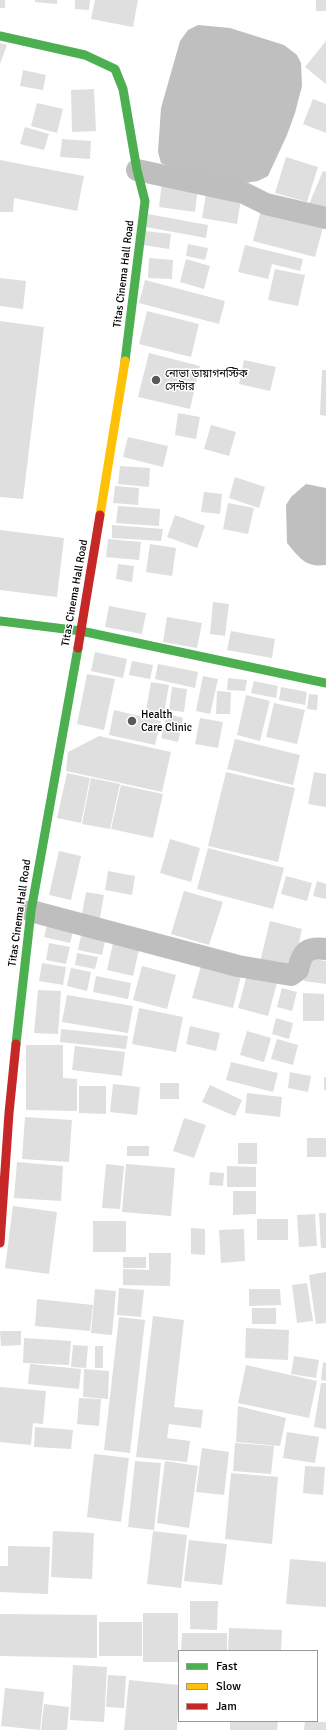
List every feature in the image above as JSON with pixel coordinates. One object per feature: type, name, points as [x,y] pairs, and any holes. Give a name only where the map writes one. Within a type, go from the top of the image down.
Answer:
[{"type":"street","name":"Titas Cinema Hall Road","points":[[0,36],[85,55],[115,69],[123,89],[137,170],[145,201],[122,387],[81,631],[31,911],[9,1112],[0,1243]]},
{"type":"street","points":[[137,170],[244,192],[266,204],[326,218]]},
{"type":"street","points":[[0,621],[81,631],[326,684]]},
{"type":"street","points":[[31,911],[238,966],[290,976],[298,970],[301,958],[305,951],[317,948],[326,949]]},
{"type":"shaded area","points":[[198,25],[230,28],[284,45],[297,55],[301,63],[302,86],[295,113],[287,135],[268,176],[258,181],[245,183],[177,170],[161,163],[158,152],[161,108],[180,41],[188,30]]},
{"type":"shaded area","points":[[306,484],[326,488],[326,565],[313,565],[308,563],[299,557],[287,543],[286,505],[291,497]]},
{"type":"building","points":[[0,0],[5,0],[5,8],[0,8]]},
{"type":"building","points":[[35,0],[57,0],[57,4],[35,2]]},
{"type":"building","points":[[75,0],[90,0],[89,10],[75,9]]},
{"type":"building","points":[[95,0],[138,0],[133,27],[91,19]]},
{"type":"building","points":[[316,0],[326,0],[326,11],[316,11]]},
{"type":"building","points":[[326,41],[326,84],[305,67]]},
{"type":"building","points":[[0,43],[7,45],[0,64]]},
{"type":"building","points":[[23,70],[46,75],[43,90],[20,86]]},
{"type":"building","points":[[94,89],[96,131],[72,132],[71,90]]},
{"type":"building","points":[[313,99],[326,104],[326,133],[303,124]]},
{"type":"building","points":[[37,103],[63,109],[57,133],[31,126]]},
{"type":"building","points":[[25,127],[49,134],[44,150],[20,144]]},
{"type":"building","points":[[62,139],[91,141],[90,159],[60,157]]},
{"type":"building","points":[[286,157],[318,167],[307,202],[275,193]]},
{"type":"building","points":[[0,160],[84,176],[77,211],[14,198],[13,212],[0,212]]},
{"type":"building","points":[[323,171],[326,172],[326,211],[309,204]]},
{"type":"building","points":[[162,182],[198,186],[195,212],[159,207]]},
{"type":"building","points":[[207,188],[242,193],[237,224],[202,218]]},
{"type":"building","points":[[261,210],[323,227],[315,257],[253,241]]},
{"type":"building","points":[[148,214],[208,225],[206,238],[146,227]]},
{"type":"building","points":[[145,231],[171,234],[169,249],[143,245]]},
{"type":"building","points":[[188,244],[208,248],[205,260],[186,256]]},
{"type":"building","points":[[245,245],[303,259],[300,271],[272,264],[268,279],[238,272]]},
{"type":"building","points":[[149,258],[173,260],[172,279],[148,278]]},
{"type":"building","points":[[186,259],[210,266],[204,289],[180,282]]},
{"type":"building","points":[[275,269],[305,275],[298,306],[268,300]]},
{"type":"building","points":[[0,278],[26,281],[23,309],[0,306]]},
{"type":"building","points":[[145,280],[225,301],[219,324],[139,303]]},
{"type":"building","points":[[147,311],[199,324],[191,357],[139,344]]},
{"type":"building","points":[[0,321],[44,327],[23,499],[0,497]]},
{"type":"building","points":[[149,353],[200,366],[190,409],[138,397]]},
{"type":"building","points":[[244,360],[276,367],[270,391],[239,384]]},
{"type":"building","points":[[322,370],[326,370],[326,416],[320,415]]},
{"type":"building","points":[[178,413],[200,417],[196,439],[175,435]]},
{"type":"building","points":[[211,425],[236,432],[229,456],[204,449]]},
{"type":"building","points":[[128,437],[168,446],[163,467],[123,457]]},
{"type":"building","points":[[120,466],[150,468],[149,487],[118,484]]},
{"type":"building","points":[[235,477],[265,487],[259,508],[229,498]]},
{"type":"building","points":[[115,486],[139,488],[138,505],[113,503]]},
{"type":"building","points":[[204,492],[222,494],[220,514],[201,512]]},
{"type":"building","points":[[228,503],[254,508],[248,534],[223,529]]},
{"type":"building","points":[[118,506],[160,509],[159,526],[116,523]]},
{"type":"building","points":[[175,515],[205,526],[197,548],[167,537]]},
{"type":"building","points":[[112,525],[163,529],[161,541],[112,538]]},
{"type":"building","points":[[0,530],[64,538],[57,597],[0,590]]},
{"type":"building","points":[[108,539],[141,542],[139,560],[106,557]]},
{"type":"building","points":[[150,544],[176,548],[172,576],[146,572]]},
{"type":"building","points":[[118,564],[134,566],[132,582],[116,579]]},
{"type":"building","points":[[213,602],[229,604],[225,636],[210,634]]},
{"type":"building","points":[[109,606],[146,613],[142,634],[105,627]]},
{"type":"building","points":[[167,617],[202,623],[197,648],[163,642]]},
{"type":"building","points":[[231,631],[275,639],[272,658],[227,650]]},
{"type":"building","points":[[95,652],[127,659],[123,678],[91,671]]},
{"type":"building","points":[[132,661],[153,665],[150,679],[129,675]]},
{"type":"building","points":[[158,664],[198,672],[195,688],[155,679]]},
{"type":"building","points":[[87,674],[115,679],[104,730],[77,724]]},
{"type":"building","points":[[203,676],[218,679],[210,714],[196,711]]},
{"type":"building","points":[[228,678],[247,680],[245,691],[227,690]]},
{"type":"building","points":[[254,681],[278,686],[276,698],[251,693]]},
{"type":"building","points":[[151,682],[169,685],[164,713],[146,710]]},
{"type":"building","points":[[172,687],[187,689],[184,712],[169,710]]},
{"type":"building","points":[[281,687],[307,692],[305,705],[279,700]]},
{"type":"building","points":[[217,691],[231,692],[230,714],[216,714]]},
{"type":"building","points":[[309,694],[318,695],[317,710],[307,709]]},
{"type":"building","points":[[246,695],[270,701],[260,741],[237,735]]},
{"type":"building","points":[[274,703],[305,710],[297,744],[266,737]]},
{"type":"building","points":[[114,710],[161,721],[155,745],[109,735]]},
{"type":"building","points":[[167,714],[183,718],[178,742],[161,738]]},
{"type":"building","points":[[200,718],[223,722],[218,748],[195,744]]},
{"type":"building","points":[[99,736],[171,752],[162,792],[66,771],[68,752]]},
{"type":"building","points":[[235,739],[300,755],[293,785],[227,769]]},
{"type":"building","points":[[226,772],[295,788],[278,862],[208,846]]},
{"type":"building","points":[[314,772],[326,774],[326,807],[308,804]]},
{"type":"building","points":[[67,773],[90,778],[81,823],[57,818]]},
{"type":"building","points":[[91,778],[120,784],[110,829],[82,824]]},
{"type":"building","points":[[121,785],[163,794],[153,838],[111,829]]},
{"type":"building","points":[[170,839],[200,848],[191,882],[160,873]]},
{"type":"building","points":[[208,848],[284,868],[273,909],[197,889]]},
{"type":"building","points":[[59,851],[81,856],[71,900],[49,895]]},
{"type":"building","points":[[108,871],[135,876],[132,895],[105,890]]},
{"type":"building","points":[[286,876],[312,883],[307,901],[281,894]]},
{"type":"building","points":[[317,881],[326,884],[326,899],[313,896]]},
{"type":"building","points":[[184,891],[223,902],[209,945],[171,934]]},
{"type":"building","points":[[86,892],[104,895],[99,923],[81,920]]},
{"type":"building","points":[[48,921],[74,928],[70,943],[44,937]]},
{"type":"building","points":[[270,921],[302,929],[293,970],[260,962]]},
{"type":"building","points":[[82,931],[106,936],[102,955],[78,950]]},
{"type":"building","points":[[114,939],[140,945],[133,976],[107,970]]},
{"type":"building","points":[[49,943],[70,947],[66,964],[46,960]]},
{"type":"building","points":[[77,953],[98,957],[95,969],[75,965]]},
{"type":"building","points":[[307,958],[326,961],[326,984],[304,981]]},
{"type":"building","points":[[202,962],[242,972],[233,1008],[192,998]]},
{"type":"building","points":[[42,963],[66,967],[63,985],[39,981]]},
{"type":"building","points":[[142,966],[176,975],[167,1009],[133,1000]]},
{"type":"building","points":[[71,968],[91,972],[87,991],[67,986]]},
{"type":"building","points":[[247,975],[277,983],[268,1016],[238,1008]]},
{"type":"building","points":[[96,976],[131,983],[128,999],[93,992]]},
{"type":"building","points":[[282,988],[297,992],[292,1011],[277,1007]]},
{"type":"building","points":[[38,990],[61,991],[58,1034],[34,1033]]},
{"type":"building","points":[[303,993],[324,994],[324,1021],[303,1021]]},
{"type":"building","points":[[67,995],[133,1006],[128,1033],[62,1022]]},
{"type":"building","points":[[139,1008],[183,1017],[176,1052],[132,1044]]},
{"type":"building","points":[[276,1018],[293,1023],[289,1039],[272,1034]]},
{"type":"building","points":[[190,1026],[220,1033],[216,1051],[186,1044]]},
{"type":"building","points":[[61,1029],[128,1036],[126,1049],[60,1042]]},
{"type":"building","points":[[247,1031],[271,1038],[264,1062],[240,1055]]},
{"type":"building","points":[[277,1039],[298,1045],[293,1065],[271,1059]]},
{"type":"building","points":[[26,1045],[63,1045],[63,1078],[77,1079],[77,1111],[26,1110]]},
{"type":"building","points":[[75,1046],[125,1052],[122,1076],[72,1070]]},
{"type":"building","points":[[231,1062],[278,1073],[273,1092],[226,1080]]},
{"type":"building","points":[[290,1072],[311,1076],[308,1092],[288,1088]]},
{"type":"building","points":[[324,1077],[326,1077],[326,1090],[324,1090]]},
{"type":"building","points":[[160,1083],[179,1083],[179,1099],[160,1099]]},
{"type":"building","points":[[113,1084],[140,1087],[137,1115],[110,1112]]},
{"type":"building","points":[[210,1085],[242,1100],[235,1116],[202,1102]]},
{"type":"building","points":[[79,1086],[106,1086],[106,1114],[79,1113]]},
{"type":"building","points":[[247,1093],[282,1097],[280,1117],[245,1113]]},
{"type":"building","points":[[25,1117],[72,1120],[69,1162],[22,1159]]},
{"type":"building","points":[[184,1118],[206,1125],[194,1158],[173,1151]]},
{"type":"building","points":[[307,1138],[326,1138],[326,1157],[307,1157]]},
{"type":"building","points":[[238,1143],[257,1143],[257,1164],[238,1164]]},
{"type":"building","points":[[127,1146],[149,1146],[149,1156],[127,1156]]},
{"type":"building","points":[[17,1162],[63,1166],[61,1201],[14,1198]]},
{"type":"building","points":[[106,1164],[124,1166],[120,1209],[102,1208]]},
{"type":"building","points":[[126,1164],[175,1168],[171,1216],[122,1212]]},
{"type":"building","points":[[227,1166],[256,1167],[256,1187],[227,1187]]},
{"type":"building","points":[[210,1172],[224,1173],[223,1186],[209,1185]]},
{"type":"building","points":[[233,1191],[256,1191],[256,1214],[233,1215]]},
{"type":"building","points":[[13,1206],[57,1212],[49,1274],[5,1268]]},
{"type":"building","points":[[319,1213],[326,1213],[326,1248],[321,1248]]},
{"type":"building","points":[[315,1214],[317,1246],[299,1247],[297,1215]]},
{"type":"building","points":[[257,1219],[288,1219],[288,1240],[257,1240]]},
{"type":"building","points":[[93,1221],[126,1221],[126,1252],[93,1252]]},
{"type":"building","points":[[191,1228],[205,1229],[205,1255],[191,1254]]},
{"type":"building","points":[[244,1229],[245,1261],[221,1263],[219,1230]]},
{"type":"building","points":[[149,1253],[171,1253],[170,1286],[123,1285],[123,1269],[149,1270]]},
{"type":"building","points":[[123,1257],[146,1257],[146,1268],[123,1268]]},
{"type":"building","points":[[326,1272],[326,1323],[316,1324],[309,1275]]},
{"type":"building","points":[[307,1283],[313,1321],[297,1323],[292,1285]]},
{"type":"building","points":[[119,1288],[144,1290],[141,1317],[117,1315]]},
{"type":"building","points":[[95,1289],[116,1291],[112,1335],[91,1333]]},
{"type":"building","points":[[249,1289],[280,1289],[281,1305],[249,1306]]},
{"type":"building","points":[[37,1299],[93,1305],[90,1331],[35,1326]]},
{"type":"building","points":[[252,1308],[276,1308],[276,1324],[252,1324]]},
{"type":"building","points":[[153,1316],[184,1320],[174,1407],[203,1410],[201,1428],[169,1424],[167,1438],[190,1441],[187,1462],[136,1457]]},
{"type":"building","points":[[119,1317],[145,1320],[130,1453],[104,1450]]},
{"type":"building","points":[[246,1328],[289,1330],[288,1360],[245,1358]]},
{"type":"building","points":[[0,1331],[21,1331],[21,1345],[1,1346]]},
{"type":"building","points":[[24,1338],[71,1341],[69,1365],[23,1363]]},
{"type":"building","points":[[73,1345],[88,1346],[86,1368],[71,1367]]},
{"type":"building","points":[[95,1346],[103,1346],[103,1368],[95,1368]]},
{"type":"building","points":[[294,1356],[319,1360],[316,1378],[291,1374]]},
{"type":"building","points":[[323,1362],[326,1363],[326,1381],[321,1380]]},
{"type":"building","points":[[30,1364],[81,1369],[79,1389],[28,1384]]},
{"type":"building","points":[[246,1365],[317,1381],[309,1418],[238,1403]]},
{"type":"building","points":[[84,1369],[109,1371],[108,1399],[83,1397]]},
{"type":"building","points":[[321,1383],[326,1383],[326,1429],[314,1427]]},
{"type":"building","points":[[0,1387],[46,1391],[43,1424],[33,1423],[31,1445],[0,1442]]},
{"type":"building","points":[[79,1398],[101,1399],[99,1426],[77,1424]]},
{"type":"building","points":[[238,1406],[286,1418],[280,1446],[236,1442]]},
{"type":"building","points":[[35,1427],[73,1430],[71,1449],[34,1447]]},
{"type":"building","points":[[287,1432],[319,1437],[315,1463],[283,1458]]},
{"type":"building","points":[[235,1443],[274,1446],[271,1474],[233,1471]]},
{"type":"building","points":[[202,1448],[229,1452],[224,1495],[196,1492]]},
{"type":"building","points":[[94,1454],[129,1458],[121,1522],[87,1517]]},
{"type":"building","points":[[135,1461],[161,1463],[154,1530],[128,1527]]},
{"type":"building","points":[[165,1461],[198,1466],[189,1528],[157,1523]]},
{"type":"building","points":[[305,1466],[325,1467],[323,1495],[303,1493]]},
{"type":"building","points":[[231,1473],[278,1477],[272,1544],[225,1539]]},
{"type":"building","points":[[53,1531],[94,1533],[92,1579],[51,1577]]},
{"type":"building","points":[[153,1531],[187,1535],[181,1588],[147,1584]]},
{"type":"building","points":[[189,1540],[227,1544],[222,1585],[184,1581]]},
{"type":"building","points":[[8,1546],[50,1547],[48,1594],[0,1592],[0,1566],[8,1566]]},
{"type":"building","points":[[290,1559],[326,1562],[326,1607],[286,1604]]},
{"type":"building","points":[[190,1601],[218,1601],[217,1630],[190,1629]]},
{"type":"building","points":[[143,1613],[178,1613],[178,1662],[143,1662]]},
{"type":"building","points":[[0,1614],[97,1615],[97,1658],[0,1656]]},
{"type":"building","points":[[99,1622],[142,1622],[142,1656],[99,1656]]},
{"type":"building","points":[[229,1628],[282,1630],[281,1650],[228,1650]]},
{"type":"building","points":[[182,1633],[227,1633],[227,1650],[181,1650]]},
{"type":"building","points":[[73,1665],[107,1667],[104,1722],[70,1720]]},
{"type":"building","points":[[108,1675],[126,1676],[124,1708],[106,1707]]},
{"type":"building","points":[[129,1680],[178,1685],[177,1730],[124,1730]]},
{"type":"building","points":[[5,1688],[44,1692],[40,1730],[1,1726]]},
{"type":"building","points":[[44,1704],[69,1707],[67,1730],[41,1730]]},
{"type":"building","points":[[230,1722],[278,1722],[277,1730],[230,1730]]},
{"type":"building","points":[[305,1722],[326,1722],[326,1730],[304,1730]]},
{"type":"traffic: fast","points":[[0,36],[85,55],[115,69],[123,89],[137,170],[145,201],[125,361]]},
{"type":"traffic: fast","points":[[0,621],[81,631],[326,683]]},
{"type":"traffic: fast","points":[[16,1044],[31,911],[78,648]]},
{"type":"traffic: slow","points":[[100,515],[125,361]]},
{"type":"traffic: jam","points":[[78,648],[100,515]]},
{"type":"traffic: jam","points":[[0,1243],[9,1113],[16,1044]]},
{"type":"place","name":"নোভা ডায়াগনস্টিক সেন্টার","points":[[156,380]]},
{"type":"place","name":"Health Care Clinic","points":[[132,721]]}]
